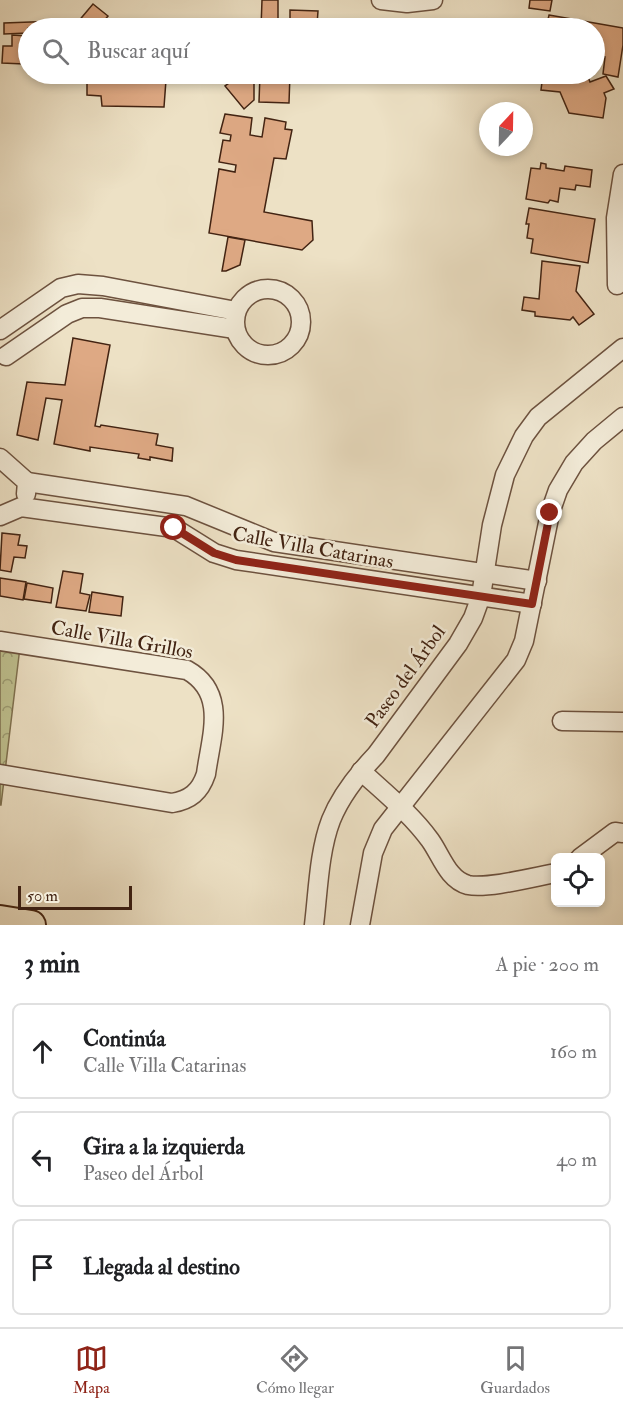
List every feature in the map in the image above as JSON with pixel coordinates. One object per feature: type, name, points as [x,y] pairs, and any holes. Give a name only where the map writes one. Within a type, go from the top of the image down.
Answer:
[{"type":"main road","points":[[0,920],[31,925]]},
{"type":"street","points":[[381,0],[407,3],[433,0]]},
{"type":"street","points":[[617,285],[616,218],[623,174]]},
{"type":"street","points":[[78,284],[103,286],[235,320],[82,308],[67,314],[3,360],[7,344],[0,332],[61,288],[78,284]]},
{"type":"street","name":"Paseo del Árbol","points":[[314,925],[325,843],[331,819],[344,795],[458,644],[473,618],[481,597],[492,525],[505,475],[524,436],[538,417],[623,348]]},
{"type":"street","points":[[360,925],[373,853],[383,829],[516,660],[524,641],[550,513],[558,490],[574,463],[594,441],[623,417]]},
{"type":"street","points":[[0,458],[27,483],[21,507],[0,516]]},
{"type":"street","name":"Calle Villa Catarinas","points":[[27,483],[186,506],[274,542],[537,580]]},
{"type":"street","name":"Calle Villa Catarinas","points":[[21,507],[174,528],[214,553],[236,560],[532,604]]},
{"type":"street","name":"Calle Villa Grillos","points":[[0,641],[188,670],[199,676],[207,685],[212,696],[214,711],[206,774],[196,793],[185,801],[172,803],[0,774]]},
{"type":"street","points":[[562,721],[623,722]]},
{"type":"street","points":[[361,771],[400,806],[429,839],[453,877],[466,885],[479,886],[551,874]]},
{"type":"street","points":[[587,853],[615,832],[623,833]]},
{"type":"green space","points":[[0,644],[20,647],[1,805],[0,805]]},
{"type":"building","points":[[262,0],[278,0],[278,18],[261,18]]},
{"type":"building","points":[[530,0],[552,0],[550,11],[529,8]]},
{"type":"building","points":[[93,4],[108,16],[106,18],[81,18]]},
{"type":"building","points":[[290,10],[318,11],[318,18],[290,18]]},
{"type":"building","points":[[549,15],[566,18],[548,18]]},
{"type":"building","points":[[18,22],[18,33],[4,34],[4,23]]},
{"type":"building","points":[[605,25],[623,28],[618,77],[605,74]]},
{"type":"building","points":[[12,35],[18,35],[18,64],[2,63],[3,46],[12,46]]},
{"type":"building","points":[[606,76],[614,89],[604,93],[606,98],[603,118],[569,113],[560,92],[541,90],[542,84],[605,84]]},
{"type":"building","points":[[87,84],[166,84],[164,107],[102,106],[101,96],[87,95]]},
{"type":"building","points":[[254,84],[254,100],[244,109],[225,86]]},
{"type":"building","points":[[260,84],[290,84],[289,103],[259,102]]},
{"type":"building","points":[[225,114],[252,118],[250,135],[262,137],[265,118],[286,122],[285,129],[292,130],[286,159],[274,158],[264,212],[312,221],[313,240],[302,250],[209,233],[219,169],[235,172],[236,165],[219,162],[223,140],[230,141],[231,135],[220,133]]},
{"type":"building","points":[[541,163],[546,164],[546,168],[564,171],[565,166],[592,170],[590,187],[576,185],[575,190],[560,188],[558,202],[550,200],[548,203],[526,199],[531,168],[540,169]]},
{"type":"building","points":[[529,208],[595,219],[588,263],[531,253],[533,239],[527,238],[529,224],[526,224]]},
{"type":"building","points":[[228,237],[245,240],[240,265],[222,271]]},
{"type":"building","points":[[542,261],[580,266],[576,291],[594,314],[579,325],[573,317],[570,320],[535,316],[535,312],[522,310],[524,297],[539,299]]},
{"type":"building","points":[[73,338],[110,345],[95,426],[158,434],[156,445],[173,448],[172,461],[150,457],[150,460],[138,458],[139,454],[90,447],[90,451],[54,444],[62,400],[46,398],[38,440],[17,435],[27,382],[65,385]]},
{"type":"building","points":[[2,533],[20,535],[18,545],[27,546],[25,558],[14,557],[11,572],[0,570]]},
{"type":"building","points":[[63,571],[83,574],[80,593],[90,595],[86,611],[56,607]]},
{"type":"building","points":[[0,578],[26,582],[23,600],[0,596]]},
{"type":"building","points":[[27,583],[53,588],[51,603],[24,599]]},
{"type":"building","points":[[92,592],[123,597],[121,616],[89,612]]},
{"type":"route","points":[[174,528],[214,553],[236,560],[532,604],[550,513]]}]
